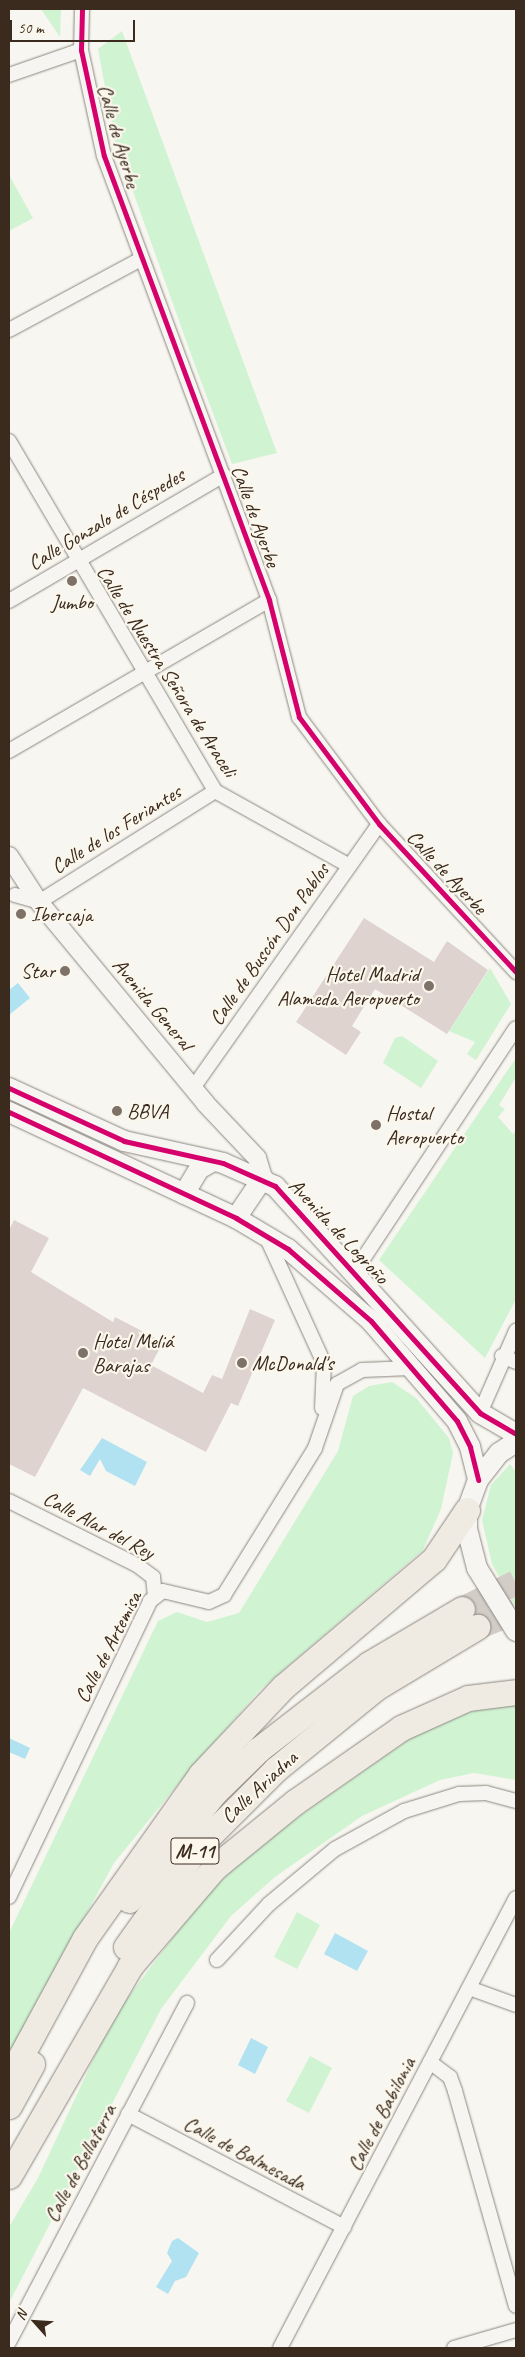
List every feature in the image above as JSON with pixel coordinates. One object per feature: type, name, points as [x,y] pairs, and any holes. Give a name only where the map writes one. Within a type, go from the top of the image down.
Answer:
[{"type":"highway","points":[[9,2078],[84,1938],[201,1774],[283,1687],[434,1559],[467,1510]]},
{"type":"highway","name":"Calle Ariadna","points":[[9,2106],[98,1948],[135,1891],[214,1793],[299,1715],[369,1664],[470,1618],[376,1687],[313,1737],[229,1813],[196,1849],[117,1959],[9,2159]]},
{"type":"highway","points":[[9,2176],[130,1966],[214,1868],[295,1802],[401,1728],[468,1698],[516,1692]]},
{"type":"main road","name":"Avenida de Logroño","points":[[9,1088],[124,1142],[213,1161],[263,1178],[296,1204],[480,1414],[516,1434]]},
{"type":"main road","name":"Avenida de Logroño","points":[[10,1115],[236,1218],[265,1234],[345,1297],[457,1421],[470,1447],[478,1480]]},
{"type":"main road","points":[[184,1194],[199,1169],[213,1161]]},
{"type":"main road","points":[[236,1218],[263,1178]]},
{"type":"main road","points":[[516,1442],[499,1453],[478,1480],[467,1510],[477,1568],[516,1631]]},
{"type":"street","name":"Calle de Ayerbe","points":[[82,9],[80,50],[104,156],[270,600],[299,717],[379,824],[516,972]]},
{"type":"street","points":[[9,75],[80,50]]},
{"type":"street","points":[[9,330],[141,259]]},
{"type":"street","name":"Calle de Nuestra Señora de Araceli","points":[[9,441],[76,560],[215,791],[348,865]]},
{"type":"street","name":"Calle Gonzalo de Céspedes","points":[[9,600],[224,475]]},
{"type":"street","points":[[9,751],[142,672],[270,600]]},
{"type":"street","name":"Calle de los Feriantes","points":[[39,902],[215,791]]},
{"type":"street","name":"Calle de Buscón Don Pablos","points":[[193,1088],[348,865],[379,824]]},
{"type":"street","points":[[12,860],[18,884],[12,897],[39,902]]},
{"type":"street","name":"Avenida General","points":[[12,860],[39,902],[193,1088],[257,1158],[263,1178]]},
{"type":"street","points":[[355,1271],[516,1028]]},
{"type":"street","name":"Calle de Artemisa","points":[[265,1234],[327,1372],[321,1434]]},
{"type":"street","points":[[480,1414],[502,1356],[516,1331]]},
{"type":"street","points":[[502,1356],[516,1362]]},
{"type":"street","name":"Calle de Artemisa","points":[[9,1897],[155,1595],[174,1592],[209,1602],[224,1595],[321,1434],[337,1384],[348,1374],[375,1367],[411,1368]]},
{"type":"street","name":"Calle Alar del Rey","points":[[9,1501],[137,1565],[153,1576],[155,1595]]},
{"type":"street","points":[[217,1960],[269,1904],[335,1849],[396,1816],[459,1794],[486,1793],[516,1801]]},
{"type":"street","name":"Calle de Babilonia","points":[[280,2348],[516,1898]]},
{"type":"street","points":[[470,1988],[516,2006]]},
{"type":"street","name":"Calle de Bellaterra","points":[[9,2342],[186,2003]]},
{"type":"street","points":[[430,2062],[450,2077],[455,2091],[516,2306]]},
{"type":"street","name":"Calle de Balmesada","points":[[128,2114],[344,2226]]},
{"type":"street","points":[[454,2348],[516,2330]]},
{"type":"green space","points":[[41,9],[61,9],[60,37]]},
{"type":"green space","points":[[122,31],[277,453],[232,464],[193,360],[115,141],[98,49]]},
{"type":"green space","points":[[9,175],[33,218],[9,231]]},
{"type":"green space","points":[[490,968],[511,1004],[476,1060],[467,1054],[475,1042],[449,1031]]},
{"type":"green space","points":[[402,1036],[438,1061],[421,1088],[383,1063],[395,1038]]},
{"type":"green space","points":[[516,1058],[516,1077],[499,1105],[505,1109],[498,1117],[513,1134],[516,1131],[516,1299],[485,1358],[379,1260]]},
{"type":"green space","points":[[392,1382],[416,1398],[449,1438],[453,1453],[441,1509],[423,1550],[259,1691],[179,1783],[114,1863],[9,2056],[9,1933],[158,1621],[177,1612],[207,1622],[239,1613],[338,1451],[353,1396],[369,1386]]},
{"type":"green space","points":[[510,1464],[516,1472],[516,1608],[492,1564],[482,1520],[491,1485]]},
{"type":"green space","points":[[516,1705],[516,1780],[474,1773],[440,1780],[362,1816],[275,1877],[231,1916],[161,2009],[9,2303],[9,2227],[38,2178],[113,2017],[203,1898],[260,1844],[421,1731],[481,1708]]},
{"type":"green space","points":[[297,1912],[320,1925],[297,1969],[274,1957]]},
{"type":"green space","points":[[310,2056],[332,2068],[309,2113],[286,2101]]},
{"type":"water","points":[[18,983],[30,998],[9,1015],[9,990]]},
{"type":"water","points":[[102,1438],[147,1462],[135,1486],[106,1471],[100,1459],[90,1476],[80,1470]]},
{"type":"water","points":[[9,1738],[30,1748],[25,1759],[9,1752]]},
{"type":"water","points":[[335,1933],[368,1951],[357,1971],[324,1954]]},
{"type":"water","points":[[251,2038],[268,2047],[255,2074],[238,2065]]},
{"type":"water","points":[[178,2238],[199,2253],[186,2277],[175,2281],[168,2294],[156,2287],[172,2261],[167,2253],[172,2241]]},
{"type":"building","name":"Hotel Madrid Alameda Aeropuerto","points":[[364,918],[434,962],[447,941],[488,970],[447,1034],[375,989],[352,1026],[361,1032],[346,1055],[296,1022]]},
{"type":"building","name":"Hotel Meliá Barajas","points":[[14,1220],[49,1238],[31,1272],[113,1322],[115,1317],[163,1342],[151,1365],[203,1393],[212,1375],[222,1379],[250,1309],[275,1320],[238,1406],[231,1403],[206,1452],[83,1388],[35,1477],[9,1464],[9,1230]]},
{"type":"tunnel","points":[[462,1609],[516,1582]]},
{"type":"tunnel","points":[[477,1627],[516,1611]]},
{"type":"cycle path","points":[[82,9],[81,50],[104,156],[269,600],[299,717],[379,824],[516,972]]},
{"type":"cycle path","points":[[9,1088],[124,1141],[223,1163],[275,1186],[480,1413],[516,1434]]},
{"type":"cycle path","points":[[9,1112],[236,1218],[288,1249],[371,1321],[457,1421],[470,1447],[478,1480]]},
{"type":"place","name":"Jumbo","points":[[72,581]]},
{"type":"place","name":"Ibercaja","points":[[21,914]]},
{"type":"place","name":"Star","points":[[65,971]]},
{"type":"place","name":"Hotel Madrid Alameda Aeropuerto","points":[[429,986]]},
{"type":"place","name":"BBVA","points":[[117,1111]]},
{"type":"place","name":"Hostal Aeropuerto","points":[[376,1125]]},
{"type":"place","name":"Hotel Meliá Barajas","points":[[83,1353]]},
{"type":"place","name":"McDonald's","points":[[242,1363]]}]
